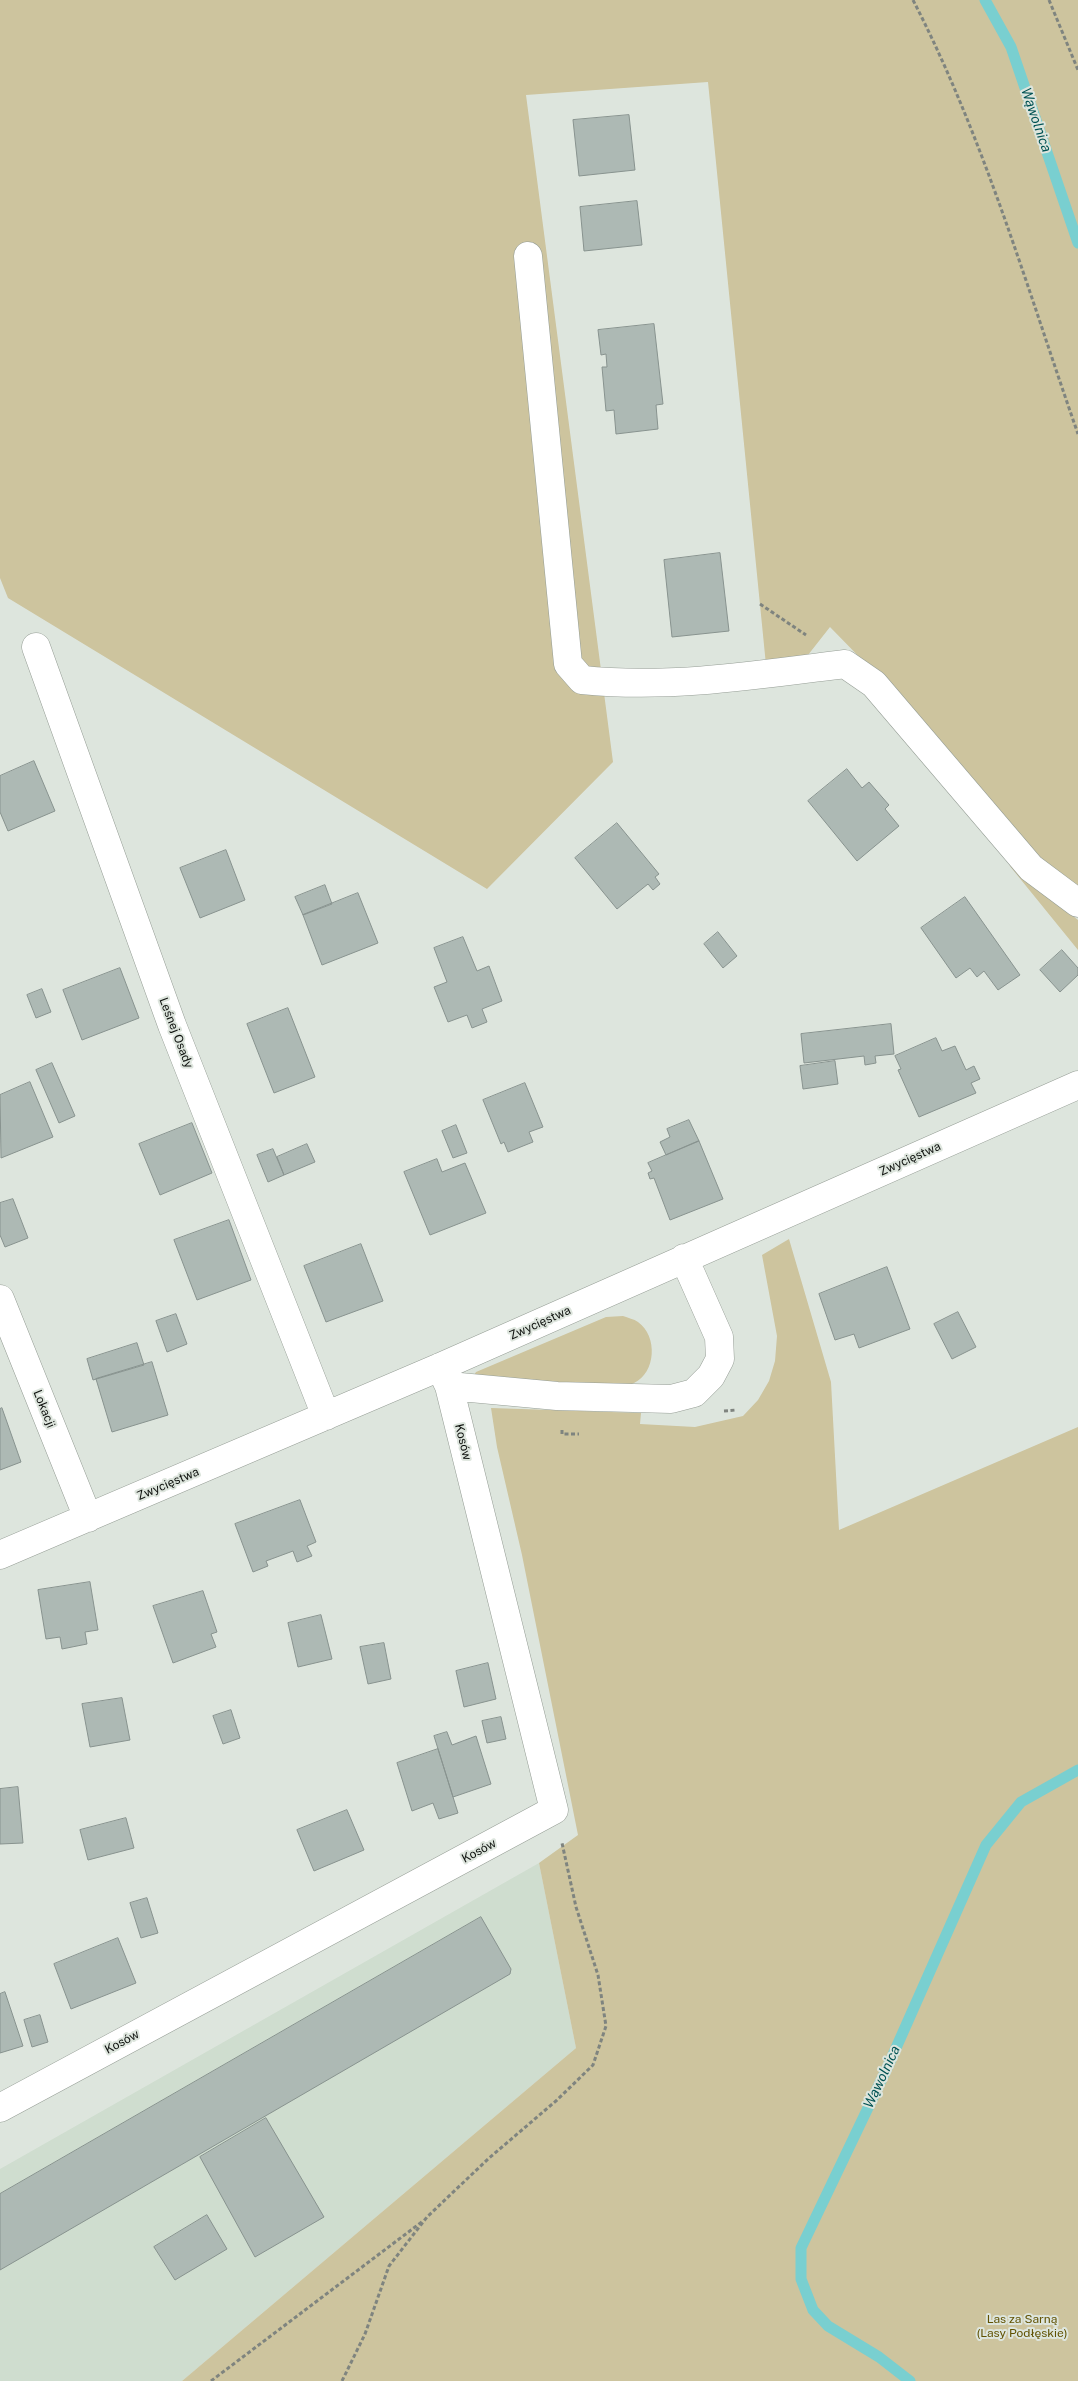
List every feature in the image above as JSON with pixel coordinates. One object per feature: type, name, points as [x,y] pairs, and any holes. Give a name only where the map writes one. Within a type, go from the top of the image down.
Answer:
[{"type":"street","points":[[528,256],[568,664],[582,680],[612,683],[732,679],[845,664],[874,684],[1031,868],[1078,903]]},
{"type":"street","name":"Leśnej Osady","points":[[36,647],[172,1024],[326,1416]]},
{"type":"street","name":"Zwycięstwa","points":[[0,1555],[326,1416],[444,1377],[684,1258],[1078,1085]]},
{"type":"street","points":[[444,1377],[557,1396],[671,1399],[694,1393],[711,1376],[720,1359],[719,1337],[684,1258]]},
{"type":"street","name":"Lokacji","points":[[0,1300],[88,1518]]},
{"type":"street","name":"Kosów","points":[[0,2108],[554,1810],[444,1377]]},
{"type":"path","points":[[913,0],[941,54],[990,176],[1078,434]]},
{"type":"path","points":[[1049,0],[1078,70]]},
{"type":"path","points":[[760,604],[809,636]]},
{"type":"path","points":[[342,2381],[365,2334],[389,2266],[428,2217],[488,2158],[557,2100],[593,2064],[606,2026],[598,1975],[576,1906],[554,1810]]},
{"type":"path","points":[[211,2381],[428,2217]]},
{"type":"shaded area","points":[[539,1863],[576,2048],[182,2381],[0,2381],[0,2169]]},
{"type":"green space","points":[[0,0],[1078,0],[1078,890],[1036,856],[872,670],[830,627],[808,655],[766,665],[708,82],[526,95],[613,762],[487,889],[8,598],[0,578]]},
{"type":"green space","points":[[1009,865],[1078,920],[1078,950]]},
{"type":"green space","name":"Las za Sarną (Lasy Podłęskie)","points":[[789,1239],[831,1382],[839,1530],[1078,1427],[1078,2381],[182,2381],[576,2048],[539,1863],[578,1835],[522,1555],[497,1447],[491,1408],[641,1413],[640,1424],[695,1427],[743,1416],[758,1400],[769,1381],[775,1361],[777,1336],[762,1255]]},
{"type":"green space","points":[[623,1316],[636,1321],[644,1328],[649,1336],[651,1345],[652,1354],[647,1371],[632,1384],[615,1386],[473,1377],[476,1372],[606,1317]]},
{"type":"building","points":[[629,115],[635,170],[579,176],[573,120]]},
{"type":"building","points":[[637,201],[642,245],[584,251],[580,207]]},
{"type":"building","points":[[654,324],[663,404],[656,405],[658,429],[616,434],[614,410],[606,411],[602,367],[607,367],[606,354],[601,355],[598,330]]},
{"type":"building","points":[[720,553],[729,631],[672,637],[664,560]]},
{"type":"building","points":[[34,761],[55,811],[8,831],[0,812],[0,776]]},
{"type":"building","points":[[847,769],[862,788],[869,782],[889,805],[885,809],[899,826],[857,861],[808,801]]},
{"type":"building","points":[[617,823],[659,874],[655,877],[660,884],[653,890],[648,884],[617,909],[575,858]]},
{"type":"building","points":[[226,850],[245,900],[200,918],[180,868]]},
{"type":"building","points":[[325,885],[332,904],[303,915],[295,897]]},
{"type":"building","points":[[358,893],[378,943],[322,965],[303,915]]},
{"type":"building","points":[[965,897],[1020,975],[998,990],[984,971],[977,977],[970,968],[956,978],[921,928]]},
{"type":"building","points":[[718,932],[737,956],[723,968],[704,944]]},
{"type":"building","points":[[463,937],[477,971],[489,966],[502,1001],[482,1009],[487,1022],[472,1028],[467,1015],[448,1022],[434,987],[447,982],[434,948]]},
{"type":"building","points":[[1062,950],[1078,968],[1078,975],[1060,992],[1040,970]]},
{"type":"building","points":[[120,968],[139,1018],[82,1040],[63,990]]},
{"type":"building","points":[[42,989],[51,1012],[36,1018],[27,995]]},
{"type":"building","points":[[288,1008],[315,1077],[274,1093],[247,1024]]},
{"type":"building","points":[[891,1024],[894,1054],[875,1056],[876,1063],[865,1065],[864,1056],[804,1063],[801,1034]]},
{"type":"building","points":[[936,1038],[942,1051],[955,1046],[966,1070],[974,1066],[980,1079],[971,1083],[976,1093],[919,1117],[898,1070],[901,1069],[895,1056]]},
{"type":"building","points":[[835,1061],[838,1084],[803,1089],[800,1066]]},
{"type":"building","points":[[52,1063],[75,1116],[59,1123],[36,1070]]},
{"type":"building","points":[[30,1082],[53,1137],[1,1158],[0,1095]]},
{"type":"building","points":[[525,1083],[543,1127],[529,1132],[533,1142],[508,1152],[504,1142],[501,1144],[483,1100]]},
{"type":"building","points":[[689,1120],[699,1141],[666,1155],[660,1142],[670,1137],[667,1129]]},
{"type":"building","points":[[192,1123],[212,1173],[160,1195],[139,1144]]},
{"type":"building","points":[[456,1125],[467,1153],[453,1158],[442,1131]]},
{"type":"building","points":[[699,1141],[723,1199],[670,1220],[654,1178],[650,1179],[648,1173],[652,1171],[648,1163]]},
{"type":"building","points":[[307,1144],[315,1162],[284,1175],[277,1157]]},
{"type":"building","points":[[273,1149],[284,1175],[268,1182],[257,1155]]},
{"type":"building","points":[[437,1159],[442,1172],[465,1163],[486,1213],[430,1235],[404,1172]]},
{"type":"building","points":[[13,1199],[28,1238],[5,1247],[0,1235],[0,1203]]},
{"type":"building","points":[[229,1220],[251,1280],[197,1300],[174,1240]]},
{"type":"building","points":[[361,1244],[383,1301],[326,1322],[304,1266]]},
{"type":"building","points":[[887,1267],[910,1329],[859,1348],[854,1334],[835,1340],[819,1294]]},
{"type":"building","points":[[958,1312],[976,1347],[952,1359],[934,1324]]},
{"type":"building","points":[[176,1314],[187,1344],[167,1352],[156,1321]]},
{"type":"building","points":[[137,1343],[144,1365],[93,1380],[87,1359]]},
{"type":"building","points":[[152,1362],[168,1415],[112,1432],[96,1379]]},
{"type":"building","points":[[2,1408],[21,1462],[0,1470],[0,1409]]},
{"type":"building","points":[[300,1500],[316,1542],[307,1546],[312,1556],[297,1562],[293,1551],[266,1561],[268,1566],[253,1572],[235,1524]]},
{"type":"building","points":[[90,1582],[98,1630],[85,1632],[87,1644],[62,1649],[60,1637],[46,1639],[38,1590]]},
{"type":"building","points":[[203,1591],[217,1632],[211,1634],[216,1647],[173,1663],[153,1606]]},
{"type":"building","points":[[321,1615],[332,1659],[298,1667],[288,1623]]},
{"type":"building","points":[[384,1643],[391,1679],[368,1684],[360,1647]]},
{"type":"building","points":[[488,1663],[496,1699],[464,1707],[456,1671]]},
{"type":"building","points":[[122,1698],[130,1740],[90,1747],[82,1704]]},
{"type":"building","points":[[231,1710],[240,1738],[223,1744],[213,1716]]},
{"type":"building","points":[[501,1717],[506,1739],[487,1743],[482,1721]]},
{"type":"building","points":[[447,1732],[452,1745],[476,1736],[491,1784],[453,1797],[434,1736]]},
{"type":"building","points":[[438,1749],[458,1813],[439,1819],[433,1803],[412,1811],[397,1763]]},
{"type":"building","points":[[18,1787],[23,1843],[0,1844],[0,1789]]},
{"type":"building","points":[[347,1810],[364,1850],[314,1871],[297,1830]]},
{"type":"building","points":[[126,1818],[134,1848],[88,1860],[80,1830]]},
{"type":"building","points":[[147,1898],[158,1933],[141,1938],[130,1903]]},
{"type":"building","points":[[481,1917],[511,1969],[510,1974],[0,2270],[0,2194]]},
{"type":"building","points":[[118,1938],[136,1983],[71,2009],[54,1964]]},
{"type":"building","points":[[5,1992],[23,2046],[0,2053],[0,1994]]},
{"type":"building","points":[[40,2015],[48,2042],[32,2047],[24,2020]]},
{"type":"building","points":[[266,2118],[324,2217],[255,2257],[200,2157]]},
{"type":"building","points":[[207,2215],[227,2249],[175,2280],[154,2247]]},
{"type":"waterway","name":"Wąwolnica","points":[[985,0],[1011,47],[1078,243]]},
{"type":"waterway","name":"Wąwolnica","points":[[910,2381],[879,2357],[828,2326],[813,2310],[801,2279],[801,2248],[888,2066],[986,1845],[1021,1802],[1078,1770]]}]
